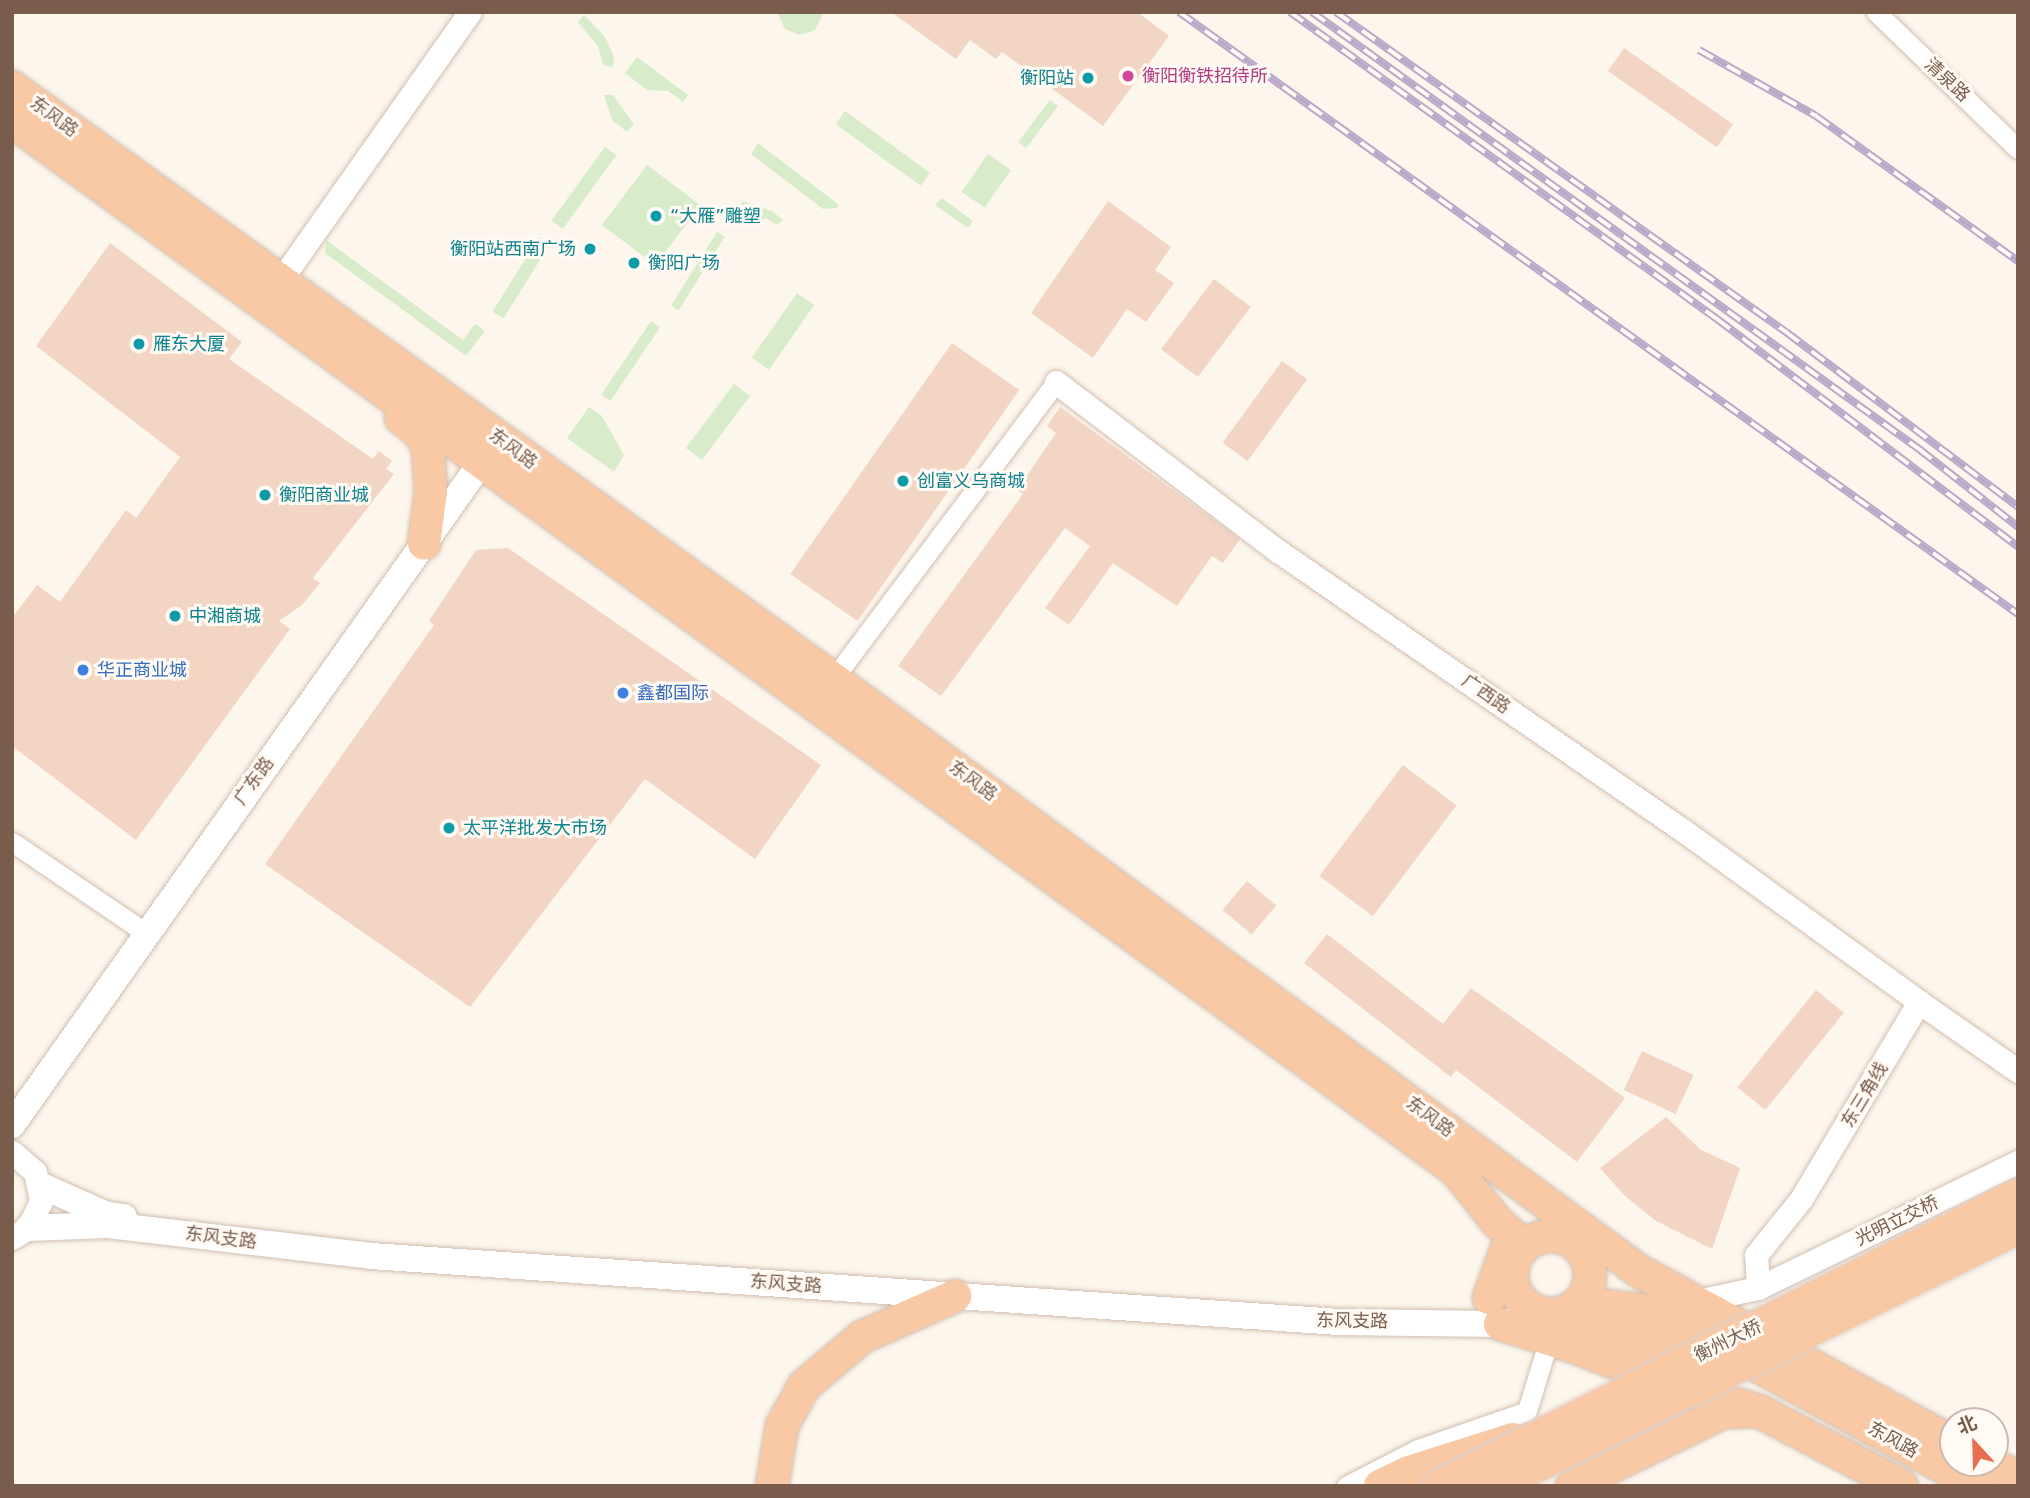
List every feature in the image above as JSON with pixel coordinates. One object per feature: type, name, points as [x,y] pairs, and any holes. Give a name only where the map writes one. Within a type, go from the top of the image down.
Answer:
[{"type":"highway","name":"东风路","points":[[12,88],[270,290],[491,449],[1456,1170],[1499,1223],[1519,1257]]},
{"type":"highway","name":"东风路","points":[[12,121],[270,290]]},
{"type":"highway","points":[[270,290],[340,371],[419,432],[428,447],[431,491],[424,544]]},
{"type":"highway","name":"东风路","points":[[491,449],[833,679],[1639,1271],[1939,1435]]},
{"type":"highway","name":"衡州大桥","points":[[1439,1486],[2018,1195]]},
{"type":"highway","points":[[1562,1321],[1590,1281],[1580,1249],[1563,1214]]},
{"type":"highway","points":[[1499,1223],[1507,1246],[1494,1311],[1562,1321]]},
{"type":"highway","name":"衡州大桥","points":[[1496,1486],[2018,1228]]},
{"type":"highway","points":[[1639,1271],[1554,1237],[1519,1257],[1512,1281],[1523,1302],[1562,1321],[1776,1391],[1940,1486]]},
{"type":"highway","points":[[772,1486],[782,1426],[804,1386],[830,1361],[862,1337],[955,1296]]},
{"type":"highway","name":"东风路","points":[[1562,1321],[1659,1312],[1978,1486]]},
{"type":"highway","name":"东风路","points":[[1562,1321],[1664,1382],[1759,1411],[1902,1486]]},
{"type":"highway","points":[[1572,1486],[1723,1412],[1759,1411]]},
{"type":"highway","points":[[1380,1486],[1409,1472],[1567,1421]]},
{"type":"main road","name":"广东路","points":[[12,1125],[491,449]]},
{"type":"main road","name":"东风支路","points":[[40,1185],[107,1215],[369,1244],[1337,1313],[1494,1311]]},
{"type":"main road","name":"东风支路","points":[[20,1233],[108,1225],[371,1256],[1338,1322],[1494,1311]]},
{"type":"main road","points":[[1494,1311],[1519,1257]]},
{"type":"street","points":[[270,290],[470,12]]},
{"type":"street","name":"清泉路","points":[[1876,12],[2018,149]]},
{"type":"street","points":[[833,679],[1056,382]]},
{"type":"street","name":"广西路","points":[[1056,382],[1278,551],[1684,831],[1919,1002]]},
{"type":"street","points":[[12,842],[146,933]]},
{"type":"street","points":[[1919,1002],[2018,1071]]},
{"type":"street","name":"东三角线","points":[[1768,1284],[1756,1255],[1801,1199],[1919,1002]]},
{"type":"street","points":[[12,1152],[30,1166],[40,1185],[41,1200],[20,1233]]},
{"type":"street","name":"光明立交桥","points":[[1698,1301],[1768,1284],[2018,1162]]},
{"type":"street","points":[[1346,1486],[1418,1449],[1527,1411],[1534,1400],[1562,1321]]},
{"type":"street","points":[[1595,1486],[1642,1462],[1652,1446]]},
{"type":"green space","points":[[777,12],[824,12],[815,30],[800,35],[785,29]]},
{"type":"green space","points":[[584,15],[605,37],[614,57],[613,67],[603,65],[598,46],[578,22]]},
{"type":"green space","points":[[637,57],[688,95],[683,102],[668,91],[647,90],[625,73]]},
{"type":"green space","points":[[604,95],[613,95],[634,124],[627,132],[612,120]]},
{"type":"green space","points":[[1050,100],[1058,106],[1026,148],[1018,142]]},
{"type":"green space","points":[[845,111],[930,173],[921,186],[836,124]]},
{"type":"green space","points":[[758,143],[839,205],[837,208],[823,209],[751,154]]},
{"type":"green space","points":[[605,147],[616,155],[563,229],[552,221]]},
{"type":"green space","points":[[988,154],[1011,170],[985,208],[962,192]]},
{"type":"green space","points":[[647,165],[701,205],[655,265],[602,225]]},
{"type":"green space","points":[[942,198],[973,221],[968,228],[935,205]]},
{"type":"green space","points":[[743,201],[772,211],[783,220],[777,225],[766,218],[759,221],[739,206]]},
{"type":"green space","points":[[717,232],[725,237],[679,311],[671,306]]},
{"type":"green space","points":[[539,237],[550,244],[503,319],[492,312]]},
{"type":"green space","points":[[326,240],[463,340],[475,324],[485,331],[466,356],[325,253]]},
{"type":"green space","points":[[797,293],[814,305],[769,370],[752,358]]},
{"type":"green space","points":[[651,321],[660,327],[610,401],[601,395]]},
{"type":"green space","points":[[734,384],[750,396],[702,460],[686,448]]},
{"type":"green space","points":[[589,407],[602,416],[624,455],[614,472],[567,438]]},
{"type":"building","name":"衡阳站","points":[[891,12],[1137,12],[1169,36],[1103,126],[1002,52],[996,59],[970,40],[956,59]]},
{"type":"building","points":[[1624,48],[1733,124],[1717,147],[1608,71]]},
{"type":"building","points":[[1108,201],[1171,247],[1155,270],[1174,283],[1146,322],[1127,309],[1093,358],[1031,313]]},
{"type":"building","points":[[110,243],[242,342],[229,359],[373,459],[379,451],[392,461],[386,469],[394,474],[313,578],[320,583],[302,605],[279,621],[290,629],[136,840],[12,746],[12,618],[37,585],[60,602],[126,510],[136,518],[180,457],[36,346]]},
{"type":"building","points":[[1214,279],[1251,307],[1198,377],[1161,349]]},
{"type":"building","name":"创富义乌商城","points":[[952,343],[1019,390],[857,621],[790,574]]},
{"type":"building","points":[[1282,361],[1307,379],[1248,461],[1223,443]]},
{"type":"building","points":[[1060,407],[1240,539],[1223,563],[1212,556],[1177,606],[1113,563],[1069,625],[1045,608],[1090,546],[1065,528],[941,696],[898,666],[1023,494],[1017,490],[1056,433],[1047,426]]},
{"type":"building","points":[[508,548],[821,765],[755,859],[645,779],[470,1007],[265,864],[434,625],[429,621],[476,550]]},
{"type":"building","points":[[1403,765],[1457,805],[1373,916],[1319,876]]},
{"type":"building","points":[[1247,881],[1276,905],[1252,935],[1223,910]]},
{"type":"building","points":[[1327,934],[1443,1024],[1471,988],[1625,1098],[1577,1162],[1456,1070],[1451,1077],[1304,963]]},
{"type":"building","points":[[1816,990],[1844,1013],[1765,1110],[1737,1087]]},
{"type":"building","points":[[1642,1051],[1694,1075],[1675,1114],[1624,1090]]},
{"type":"building","points":[[1666,1117],[1701,1150],[1740,1168],[1712,1249],[1656,1221],[1625,1196],[1600,1168]]},
{"type":"railway","points":[[1179,12],[2018,614]]},
{"type":"railway","points":[[1290,12],[1717,319],[2018,547]]},
{"type":"railway","points":[[1312,12],[1919,449],[2018,527]]},
{"type":"railway","points":[[1336,12],[1786,332],[2018,507]]},
{"type":"railway","points":[[1699,50],[1816,116],[2018,261]]},
{"type":"place","name":"衡阳衡铁招待所","points":[[1128,76]]},
{"type":"place","name":"衡阳站","points":[[1088,78]]},
{"type":"place","name":"“大雁”雕塑","points":[[656,216]]},
{"type":"place","name":"衡阳站西南广场","points":[[590,249]]},
{"type":"place","name":"衡阳广场","points":[[634,263]]},
{"type":"place","name":"雁东大厦","points":[[139,344]]},
{"type":"place","name":"创富义乌商城","points":[[903,481]]},
{"type":"place","name":"衡阳商业城","points":[[265,495]]},
{"type":"place","name":"中湘商城","points":[[175,616]]},
{"type":"place","name":"华正商业城","points":[[83,670]]},
{"type":"place","name":"鑫都国际","points":[[623,693]]},
{"type":"place","name":"太平洋批发大市场","points":[[449,828]]}]
